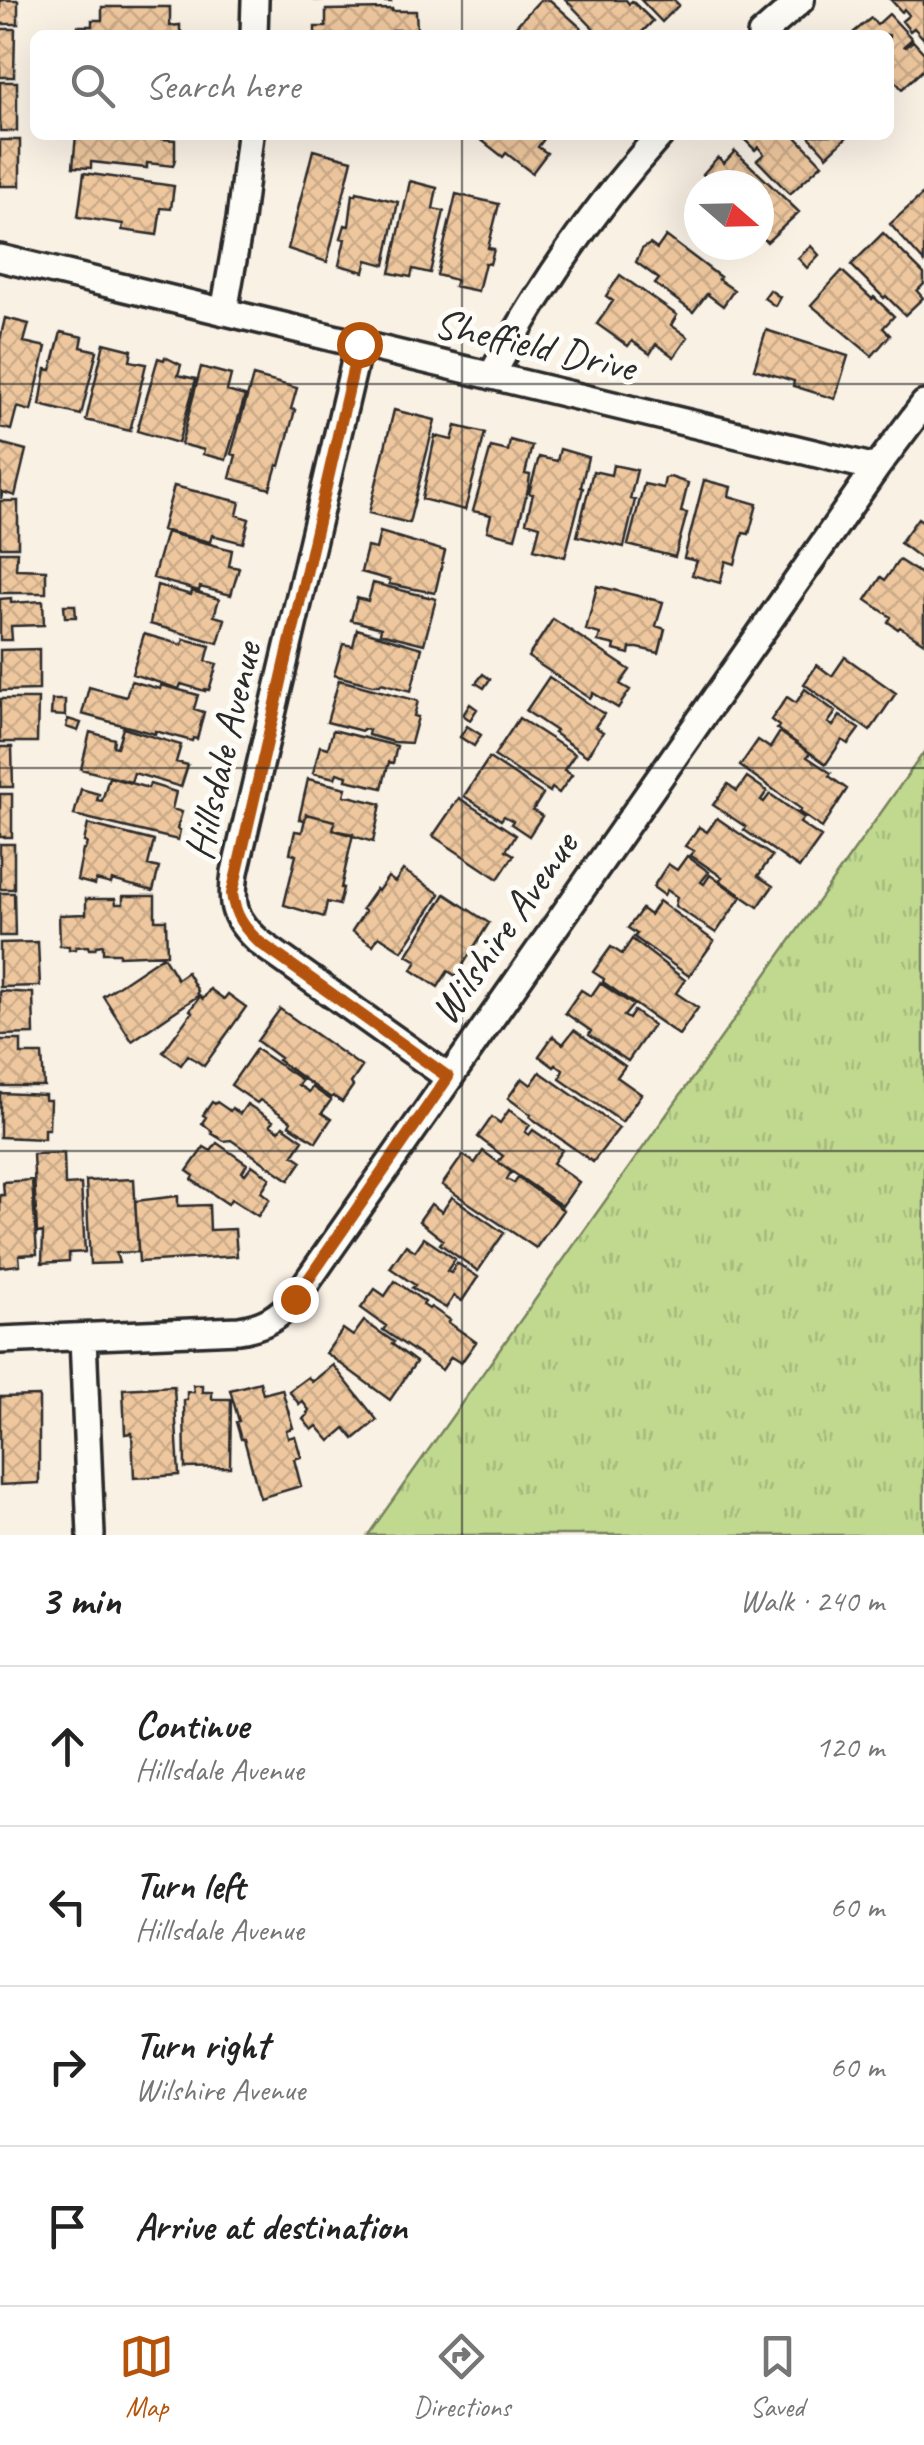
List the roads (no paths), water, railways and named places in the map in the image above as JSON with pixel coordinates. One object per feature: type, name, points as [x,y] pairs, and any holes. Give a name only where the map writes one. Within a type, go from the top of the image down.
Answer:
[{"type":"street","points":[[254,30],[255,0]]},
{"type":"street","points":[[768,30],[801,0]]},
{"type":"street","points":[[224,312],[249,140]]},
{"type":"street","points":[[491,376],[540,291],[586,223],[655,140]]},
{"type":"street","name":"Sheffield Drive","points":[[0,258],[876,468]]},
{"type":"street","name":"Hillsdale Avenue","points":[[359,344],[232,894],[235,913],[259,942],[448,1077]]},
{"type":"street","name":"Wilshire Avenue","points":[[0,1340],[239,1330],[260,1326],[279,1316],[295,1299],[924,404]]},
{"type":"street","points":[[83,1336],[90,1535]]}]
